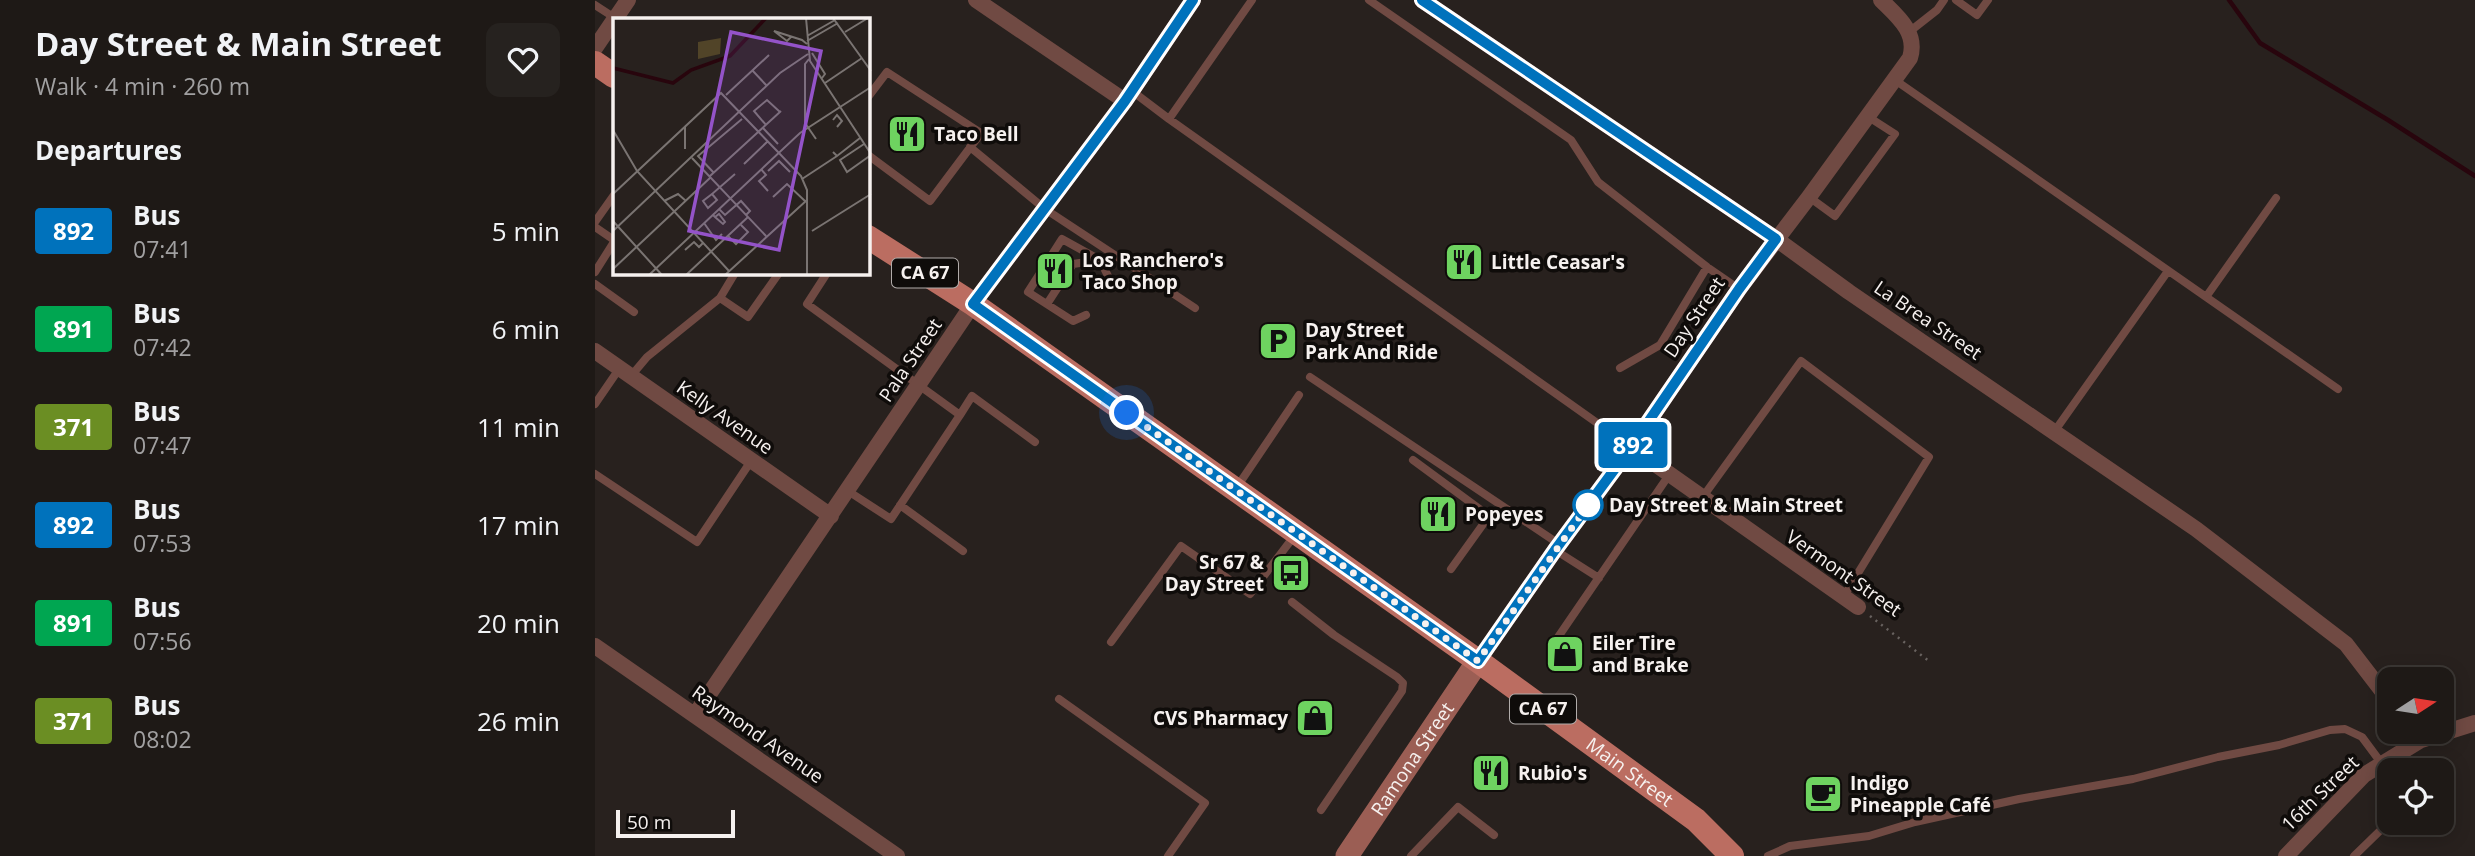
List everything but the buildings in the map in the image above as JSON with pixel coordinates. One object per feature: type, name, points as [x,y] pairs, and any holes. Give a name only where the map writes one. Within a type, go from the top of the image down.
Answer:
[{"type":"main road","points":[[595,63],[613,75]]},
{"type":"main road","name":"Main Street","points":[[870,238],[973,304],[1478,661],[1696,820],[1732,856]]},
{"type":"main road","name":"Ramona Street","points":[[1347,856],[1478,661]]},
{"type":"street","points":[[616,18],[628,0]]},
{"type":"street","points":[[976,0],[1129,96]]},
{"type":"street","name":"Pala Street","points":[[695,715],[973,304],[1129,96],[1193,0]]},
{"type":"street","name":"La Brea Street","points":[[1422,0],[1776,239],[1849,292],[2196,529],[2346,644],[2377,684]]},
{"type":"street","points":[[1881,0],[1908,27],[1909,32]]},
{"type":"street","points":[[595,48],[613,22]]},
{"type":"street","name":"Day Street","points":[[1478,661],[1631,447],[1739,289],[1895,80],[1913,49],[1909,32]]},
{"type":"street","name":"Kelly Avenue","points":[[595,351],[831,516]]},
{"type":"street","name":"Vermont Street","points":[[1631,447],[1858,607]]},
{"type":"street","name":"Raymond Avenue","points":[[595,646],[897,856]]},
{"type":"street","points":[[2454,728],[2475,723]]},
{"type":"street","name":"16th Street","points":[[2390,758],[2408,744]]},
{"type":"street","name":"16th Street","points":[[2286,856],[2364,775],[2377,767]]},
{"type":"lane","points":[[1168,119],[1252,0]]},
{"type":"lane","points":[[1369,0],[1571,140],[1598,182],[1707,268],[1739,289]]},
{"type":"lane","points":[[1909,32],[1937,10],[1944,0]]},
{"type":"lane","points":[[1956,0],[1977,15],[1988,0]]},
{"type":"lane","points":[[595,5],[614,18]]},
{"type":"lane","points":[[870,94],[887,72],[981,132],[930,201],[870,156]]},
{"type":"lane","points":[[1895,80],[2338,389]]},
{"type":"lane","points":[[1129,96],[1168,119],[1631,447]]},
{"type":"lane","points":[[1809,197],[1835,216],[1895,134],[1867,116]]},
{"type":"lane","points":[[969,147],[1045,209],[1195,308]]},
{"type":"lane","points":[[613,197],[595,225],[613,240]]},
{"type":"lane","points":[[2206,296],[2276,198]]},
{"type":"lane","points":[[1086,315],[1073,321],[1028,292],[1062,239],[1100,260],[1110,280]]},
{"type":"lane","points":[[595,272],[613,243]]},
{"type":"lane","points":[[1047,304],[1073,264],[1100,260]]},
{"type":"lane","points":[[1620,368],[1660,345],[1707,268]]},
{"type":"lane","points":[[2054,432],[2168,271]]},
{"type":"lane","points":[[595,404],[624,373],[720,298],[734,275]]},
{"type":"lane","points":[[720,298],[748,317],[778,275]]},
{"type":"lane","points":[[826,275],[807,304],[960,415]]},
{"type":"lane","points":[[595,284],[634,312]]},
{"type":"lane","points":[[1702,498],[1801,361],[1929,457],[1844,596]]},
{"type":"lane","points":[[1310,377],[1599,578]]},
{"type":"lane","points":[[1235,490],[1299,395]]},
{"type":"lane","points":[[848,491],[891,519],[972,396],[1035,442]]},
{"type":"lane","points":[[1413,460],[1489,516],[1451,569]]},
{"type":"lane","points":[[595,474],[697,542],[751,461]]},
{"type":"lane","points":[[1554,643],[1669,475]]},
{"type":"lane","points":[[900,505],[963,551]]},
{"type":"lane","points":[[1111,642],[1181,546],[1250,594],[1297,533]]},
{"type":"lane","points":[[1292,602],[1403,683],[1402,691],[1321,810]]},
{"type":"lane","points":[[1059,699],[1205,803],[1168,856]]},
{"type":"lane","points":[[1768,856],[1790,846],[1869,836],[1915,822],[2019,799],[2133,779],[2218,757],[2279,745],[2330,730],[2345,729],[2362,737],[2378,758]]},
{"type":"lane","points":[[1411,856],[1458,807],[1494,835]]},
{"type":"lane","points":[[2354,856],[2377,834]]},
{"type":"path","name":"Vermont Street","points":[[1858,607],[1929,661]]},
{"type":"waterway","points":[[2229,0],[2260,43],[2475,176]]},
{"type":"bus line","name":"892","points":[[1193,0],[1125,101],[973,304],[1478,661],[1776,239],[1422,0]]},
{"type":"place","name":"Taco Bell","points":[[907,134]]},
{"type":"place","name":"Little Ceasar's","points":[[1464,262]]},
{"type":"place","name":"Los Ranchero's Taco Shop","points":[[1055,271]]},
{"type":"place","name":"Day Street Park And Ride","points":[[1278,341]]},
{"type":"place","name":"Day Street & Main Street","points":[[1588,505]]},
{"type":"place","name":"Popeyes","points":[[1438,514]]},
{"type":"place","name":"Sr 67 & Day Street","points":[[1291,573]]},
{"type":"place","name":"Eiler Tire and Brake","points":[[1565,654]]},
{"type":"place","name":"CVS Pharmacy","points":[[1315,718]]},
{"type":"place","name":"Rubio's","points":[[1491,773]]},
{"type":"place","name":"Indigo Pineapple Café","points":[[1823,794]]},
{"type":"route","points":[[1127,413],[1478,661],[1588,505]]}]
